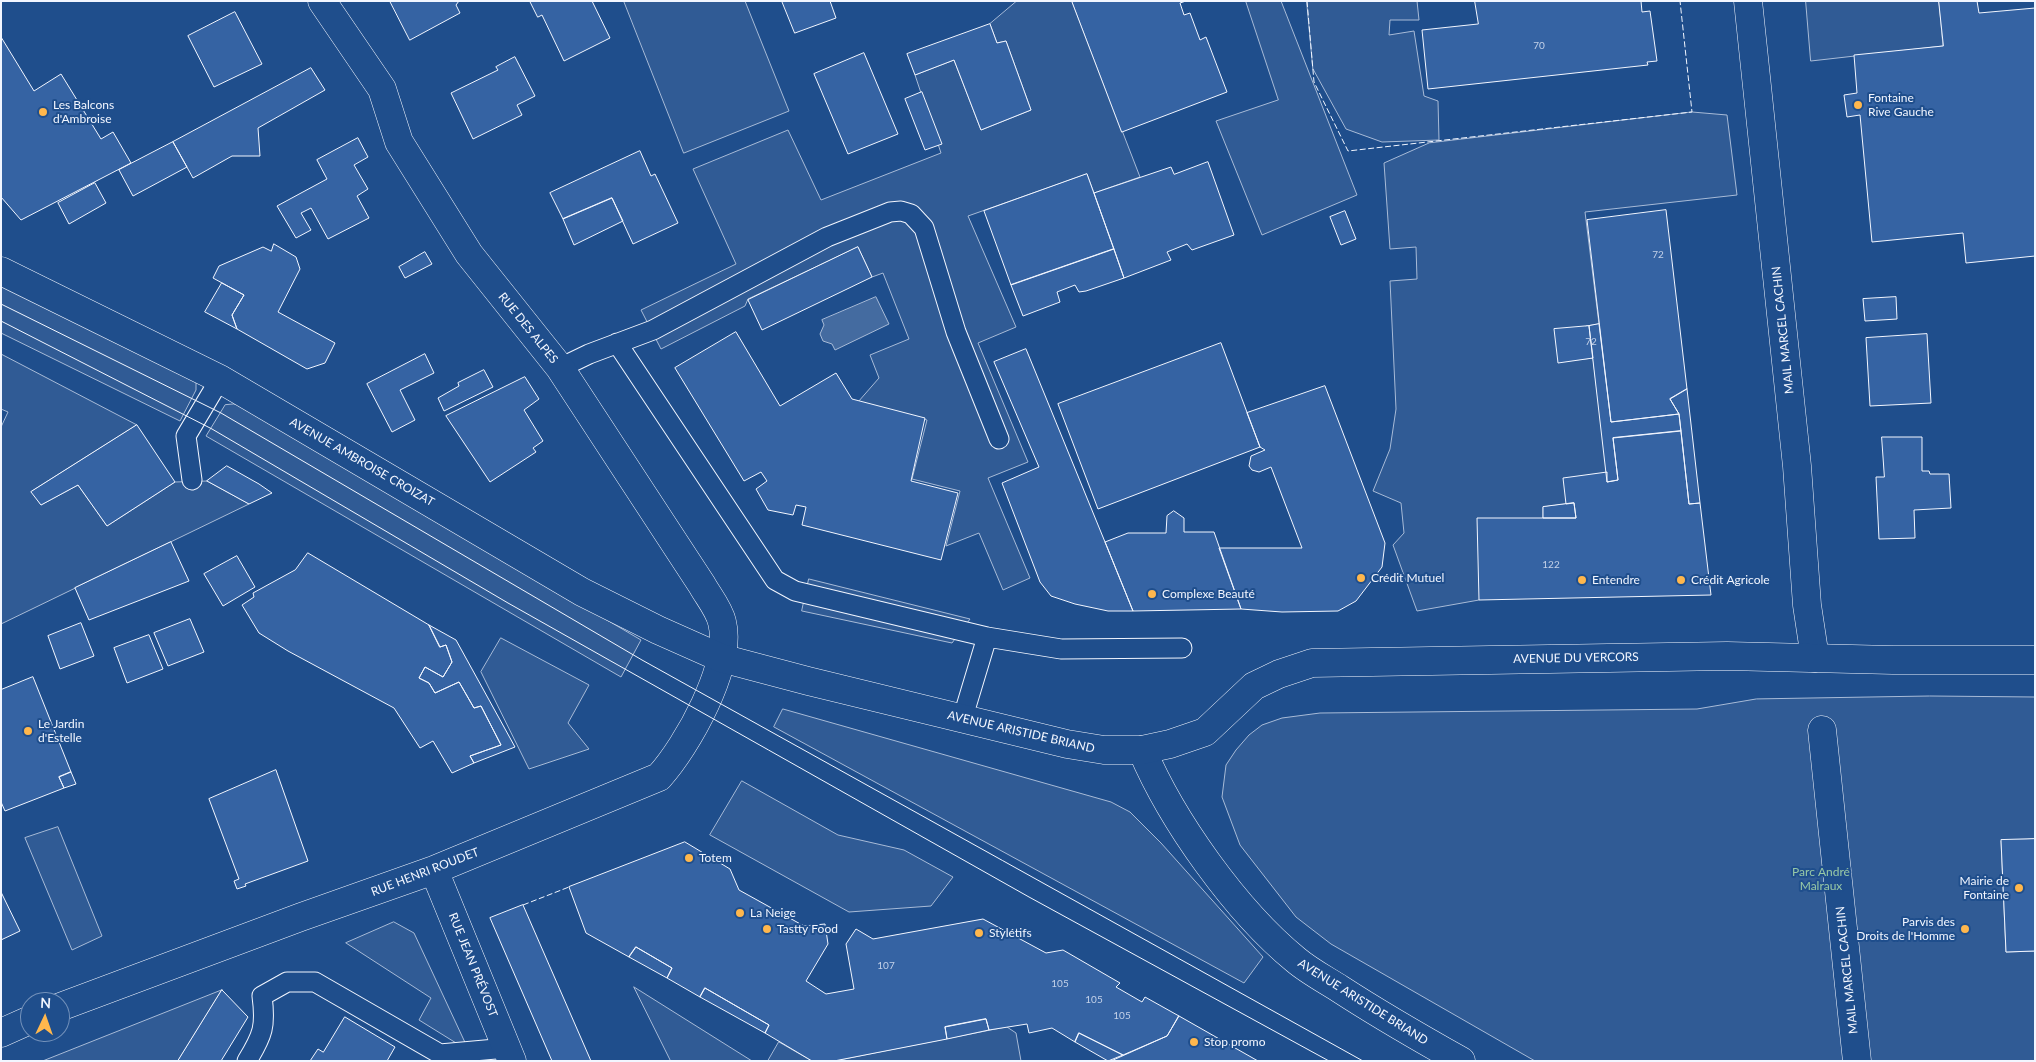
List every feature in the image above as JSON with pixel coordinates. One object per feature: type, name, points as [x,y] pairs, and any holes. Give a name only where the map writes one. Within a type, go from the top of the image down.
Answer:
[{"type":"street","name":"RUE DES ALPES","points":[[322,1],[382,89],[399,142],[469,254],[560,368],[702,585],[722,621],[724,638],[721,658]]},
{"type":"street","name":"MAIL MARCEL CACHIN","points":[[1748,1],[1798,476],[1807,604],[1815,658]]},
{"type":"street","name":"AVENUE AMBROISE CROIZAT","points":[[1,270],[220,379],[582,592],[658,630],[721,658]]},
{"type":"street","name":"AVENUE DU VERCORS","points":[[1142,750],[1170,744],[1205,732],[1254,686],[1279,674],[1312,663],[1727,656],[2035,660]]},
{"type":"street","name":"AVENUE ARISTIDE BRIAND","points":[[721,658],[962,720],[1067,744],[1104,750],[1142,750],[1151,771],[1204,857],[1255,923],[1297,961],[1392,1023],[1461,1061]]},
{"type":"street","name":"RUE HENRI ROUDET","points":[[70,1003],[434,870],[659,778],[671,764],[710,697],[721,658]]},
{"type":"street","name":"MAIL MARCEL CACHIN","points":[[1822,730],[1857,1061]]},
{"type":"street","name":"RUE JEAN PRÉVOST","points":[[434,870],[509,1054]]},
{"type":"street","points":[[1,1033],[20,1024]]},
{"type":"lane","points":[[560,368],[617,343],[653,330],[827,237],[890,212],[900,211],[912,214],[924,228],[956,332],[999,439]]},
{"type":"lane","points":[[617,343],[775,580],[795,591],[987,638],[1061,650],[1182,648]]},
{"type":"lane","points":[[192,480],[186,436],[220,379]]},
{"type":"lane","points":[[962,720],[987,638]]},
{"type":"lane","points":[[247,1061],[259,1042],[265,1020],[262,996],[287,982],[316,982],[438,1057],[509,1054]]},
{"type":"shaded area","points":[[624,1],[745,1],[789,111],[684,153]]},
{"type":"shaded area","points":[[1017,1],[1072,1],[1140,177],[1094,193],[1087,174],[968,216],[1016,327],[978,343],[1028,462],[988,478],[1030,578],[1003,590],[979,533],[946,546],[960,491],[912,479],[927,420],[858,402],[879,378],[870,355],[909,339],[883,273],[872,277],[858,247],[748,299],[745,306],[661,349],[641,310],[736,264],[693,169],[788,130],[821,200],[941,153],[915,75],[954,60],[981,130],[1031,110],[1006,41],[997,43],[990,24]]},
{"type":"shaded area","points":[[1246,1],[1281,1],[1357,195],[1262,235],[1216,121],[1278,100]]},
{"type":"shaded area","points":[[1307,1],[1417,1],[1419,20],[1390,20],[1389,35],[1414,31],[1424,96],[1438,101],[1439,140],[1382,142],[1346,129],[1313,69]]},
{"type":"shaded area","points":[[1806,1],[1939,1],[1943,46],[1811,61]]},
{"type":"shaded area","points":[[1692,112],[1727,115],[1737,195],[1585,212],[1599,324],[1586,326],[1558,362],[1593,358],[1607,472],[1566,504],[1543,507],[1543,518],[1479,600],[1417,611],[1393,545],[1404,533],[1401,503],[1373,491],[1390,449],[1396,409],[1390,281],[1417,279],[1416,247],[1390,249],[1384,163],[1429,143]]},
{"type":"shaded area","points":[[1,281],[196,382],[196,390],[180,421],[1,333]]},
{"type":"shaded area","points":[[876,297],[889,324],[835,350],[832,344],[823,341],[820,334],[824,325],[822,320]]},
{"type":"shaded area","points":[[1,354],[137,425],[32,491],[41,505],[78,485],[107,526],[175,482],[207,481],[249,504],[1,624],[1,427],[8,412],[1,409]]},
{"type":"shaded area","points":[[225,405],[241,405],[641,640],[621,677],[206,436]]},
{"type":"shaded area","points":[[809,579],[970,619],[952,643],[802,611]]},
{"type":"shaded area","points":[[501,638],[589,685],[568,723],[589,749],[529,769],[481,672]]},
{"type":"shaded area","name":"Parc André Malraux","points":[[1930,696],[2035,697],[2035,839],[2001,841],[2006,952],[2035,951],[2035,1061],[1535,1061],[1331,944],[1296,917],[1240,845],[1222,797],[1226,765],[1236,750],[1249,735],[1262,725],[1282,718],[1320,713],[1697,709],[1756,699]]},
{"type":"shaded area","points":[[783,709],[1111,802],[1130,812],[1161,843],[1263,957],[1244,983],[774,727]]},
{"type":"shaded area","points":[[742,781],[838,835],[904,850],[953,877],[931,906],[849,912],[710,835]]},
{"type":"shaded area","points":[[58,827],[102,936],[72,950],[25,838]]},
{"type":"shaded area","points":[[394,922],[414,933],[469,1051],[419,1020],[431,998],[346,943]]},
{"type":"shaded area","points":[[634,987],[752,1061],[671,1061]]},
{"type":"shaded area","points":[[222,990],[178,1061],[43,1061]]},
{"type":"shaded area","points":[[1007,1027],[1016,1033],[1021,1061],[834,1061]]},
{"type":"shaded area","points":[[779,1042],[812,1061],[768,1061]]},
{"type":"building","points":[[390,1],[459,1],[456,5],[460,13],[410,40]]},
{"type":"building","points":[[530,1],[592,1],[610,38],[564,61],[542,15],[538,17]]},
{"type":"building","points":[[782,1],[830,1],[836,18],[795,33]]},
{"type":"building","points":[[1072,1],[1186,1],[1180,3],[1184,15],[1190,13],[1200,40],[1206,37],[1227,92],[1122,132]]},
{"type":"building","points":[[1475,1],[1641,1],[1642,12],[1650,11],[1657,61],[1647,62],[1648,65],[1428,89],[1422,30],[1478,24]]},
{"type":"building","points":[[1939,1],[1977,1],[1979,13],[2035,8],[2035,256],[1966,263],[1963,233],[1872,242],[1860,115],[1847,117],[1844,95],[1857,93],[1854,55],[1943,46]]},
{"type":"building","points":[[235,12],[262,64],[214,87],[188,36]]},
{"type":"building","points":[[990,24],[997,43],[1006,41],[1031,110],[981,130],[954,60],[915,75],[907,54]]},
{"type":"building","name":"Les Balcons d'Ambroise","points":[[1,37],[34,91],[61,74],[101,139],[113,132],[131,163],[21,220],[1,197]]},
{"type":"building","points":[[864,53],[898,134],[848,154],[814,74]]},
{"type":"building","points":[[515,57],[535,96],[517,105],[522,115],[473,139],[451,93],[498,70],[496,67]]},
{"type":"building","points":[[311,68],[325,90],[258,128],[260,156],[232,156],[193,178],[173,142]]},
{"type":"building","points":[[922,92],[942,144],[925,150],[905,99]]},
{"type":"building","points":[[358,138],[368,157],[354,165],[368,189],[357,196],[369,218],[328,239],[311,208],[301,213],[311,230],[296,238],[277,206],[327,179],[317,160]]},
{"type":"building","points":[[173,142],[187,167],[133,196],[119,170]]},
{"type":"building","points":[[640,151],[651,176],[655,174],[678,223],[633,244],[612,198],[563,219],[550,193]]},
{"type":"building","points":[[1208,162],[1234,235],[1192,250],[1187,244],[1167,252],[1171,260],[1124,278],[1094,193],[1171,167],[1174,174]]},
{"type":"building","points":[[1087,174],[1114,249],[1011,285],[984,211]]},
{"type":"building","points":[[95,183],[106,203],[69,224],[58,203]]},
{"type":"building","points":[[612,198],[623,221],[574,245],[563,219]]},
{"type":"building","points":[[1666,210],[1687,389],[1670,399],[1679,414],[1611,422],[1587,220]]},
{"type":"building","points":[[1345,211],[1356,239],[1341,245],[1330,217]]},
{"type":"building","points":[[274,244],[296,257],[300,269],[278,312],[335,343],[325,363],[307,369],[237,329],[232,315],[244,295],[213,278],[219,266],[263,247],[271,251]]},
{"type":"building","points":[[858,247],[872,277],[762,330],[748,300]]},
{"type":"building","points":[[1114,249],[1124,278],[1079,292],[1075,285],[1057,292],[1060,302],[1023,316],[1011,285]]},
{"type":"building","points":[[425,252],[432,264],[405,278],[399,267]]},
{"type":"building","points":[[222,283],[244,295],[232,315],[237,329],[205,312]]},
{"type":"building","points":[[1896,297],[1897,319],[1865,321],[1863,299]]},
{"type":"building","points":[[1599,324],[1611,422],[1679,414],[1681,431],[1613,438],[1618,480],[1607,482],[1589,326]]},
{"type":"building","points":[[1589,326],[1593,358],[1558,363],[1554,329]]},
{"type":"building","points":[[736,332],[780,406],[836,373],[852,399],[925,418],[911,481],[958,493],[941,560],[802,525],[806,507],[796,505],[793,515],[768,510],[756,489],[767,481],[761,472],[744,481],[675,368]]},
{"type":"building","points":[[1927,334],[1931,403],[1870,406],[1866,338]]},
{"type":"building","points":[[1221,343],[1260,447],[1098,509],[1058,404]]},
{"type":"building","points":[[1026,349],[1133,611],[1108,611],[1075,604],[1051,596],[1040,582],[1002,483],[1039,467],[994,362]]},
{"type":"building","points":[[425,354],[434,373],[400,390],[415,420],[392,432],[367,384]]},
{"type":"building","points":[[484,370],[493,387],[444,411],[438,398],[459,386],[458,383]]},
{"type":"building","points":[[525,377],[539,399],[524,410],[543,441],[533,448],[536,452],[490,482],[446,416]]},
{"type":"building","points":[[1325,386],[1385,543],[1382,567],[1356,601],[1338,611],[1282,612],[1241,609],[1219,548],[1302,548],[1271,467],[1259,472],[1252,470],[1249,466],[1251,456],[1265,450],[1260,447],[1247,413]]},
{"type":"building","points":[[1687,389],[1700,503],[1689,504],[1679,414],[1670,399]]},
{"type":"building","points":[[137,425],[175,482],[107,526],[78,485],[41,505],[31,492]]},
{"type":"building","points":[[1681,431],[1689,504],[1700,503],[1711,595],[1479,600],[1477,518],[1576,518],[1574,503],[1566,504],[1563,478],[1607,472],[1607,482],[1618,480],[1613,438]]},
{"type":"building","points":[[1882,437],[1922,437],[1922,471],[1929,471],[1930,474],[1949,474],[1951,508],[1914,510],[1915,538],[1879,539],[1876,477],[1884,477]]},
{"type":"building","points":[[227,466],[272,493],[249,504],[207,481]]},
{"type":"building","points":[[1574,503],[1576,518],[1543,518],[1543,507]]},
{"type":"building","points":[[1174,511],[1184,518],[1184,532],[1214,532],[1241,609],[1133,611],[1105,542],[1128,533],[1166,533],[1167,516]]},
{"type":"building","points":[[171,542],[189,581],[89,620],[75,588]]},
{"type":"building","points":[[308,553],[429,625],[440,647],[446,645],[452,662],[443,677],[425,667],[419,678],[429,683],[435,693],[459,682],[474,708],[481,706],[501,745],[470,756],[474,763],[452,773],[433,741],[420,748],[394,708],[288,651],[259,633],[242,605],[254,597],[253,593],[295,570]]},
{"type":"building","points":[[237,556],[255,587],[223,606],[204,574]]},
{"type":"building","points":[[190,619],[204,652],[168,666],[154,633]]},
{"type":"building","points":[[81,623],[94,656],[60,669],[48,636]]},
{"type":"building","points":[[429,625],[456,640],[515,747],[474,763],[470,756],[501,745],[481,706],[474,708],[459,682],[435,693],[429,683],[419,678],[425,667],[443,677],[452,662],[446,645],[440,647]]},
{"type":"building","points":[[149,635],[163,669],[127,683],[114,648]]},
{"type":"building","name":"Le Jardin d'Estelle","points":[[33,677],[71,772],[59,777],[64,788],[5,811],[1,802],[1,690]]},
{"type":"building","points":[[276,770],[308,861],[245,884],[246,886],[237,889],[234,881],[239,879],[209,799]]},
{"type":"building","points":[[71,772],[76,784],[64,788],[59,777]]},
{"type":"building","name":"Mairie de Fontaine","points":[[2035,839],[2035,951],[2006,952],[2001,840]]},
{"type":"building","points":[[685,842],[730,869],[739,890],[804,926],[825,924],[828,944],[806,981],[826,994],[854,989],[846,944],[856,929],[873,939],[983,919],[1046,953],[1063,950],[1120,983],[1116,987],[1142,1002],[1145,997],[1179,1016],[1167,1036],[1123,1055],[1079,1033],[1075,1042],[1052,1028],[1029,1033],[1027,1024],[989,1030],[986,1019],[945,1027],[947,1039],[834,1061],[812,1061],[765,1033],[769,1025],[705,988],[700,997],[667,978],[672,968],[636,947],[629,957],[586,933],[569,887]]},
{"type":"building","points":[[1,892],[20,931],[1,940]]},
{"type":"building","points":[[523,905],[591,1061],[552,1061],[490,918]]},
{"type":"building","points":[[636,947],[672,968],[667,978],[629,957]]},
{"type":"building","points":[[705,988],[769,1025],[765,1033],[700,997]]},
{"type":"building","points":[[222,990],[248,1017],[221,1061],[178,1061]]},
{"type":"building","points":[[1179,1016],[1258,1061],[1111,1061],[1167,1036]]},
{"type":"building","points":[[345,1017],[395,1047],[387,1061],[310,1061],[318,1049],[323,1052]]},
{"type":"building","points":[[986,1019],[989,1030],[947,1039],[945,1027]]},
{"type":"building","points":[[1079,1033],[1123,1055],[1108,1061],[1075,1042]]},
{"type":"tram line","points":[[1,304],[221,413],[642,660],[1363,1061]]},
{"type":"tram line","points":[[1,321],[212,429],[508,603],[1029,897],[1329,1061]]},
{"type":"fence","points":[[1307,1],[1314,82],[1348,151],[1692,112],[1680,1]]},
{"type":"fence","points":[[523,905],[569,887]]},
{"type":"place","name":"Fontaine Rive Gauche","points":[[1858,105]]},
{"type":"place","name":"Les Balcons d'Ambroise","points":[[43,112]]},
{"type":"place","name":"Crédit Mutuel","points":[[1361,578]]},
{"type":"place","name":"Entendre","points":[[1582,580]]},
{"type":"place","name":"Crédit Agricole","points":[[1681,580]]},
{"type":"place","name":"Complexe Beauté","points":[[1152,594]]},
{"type":"place","name":"Le Jardin d'Estelle","points":[[28,731]]},
{"type":"place","name":"Totem","points":[[689,858]]},
{"type":"place","name":"Mairie de Fontaine","points":[[2019,888]]},
{"type":"place","name":"La Neige","points":[[740,913]]},
{"type":"place","name":"Tastty Food","points":[[767,929]]},
{"type":"place","name":"Parvis des Droits de l'Homme","points":[[1965,929]]},
{"type":"place","name":"Stylétifs","points":[[979,933]]},
{"type":"place","name":"Stop promo","points":[[1194,1042]]}]
